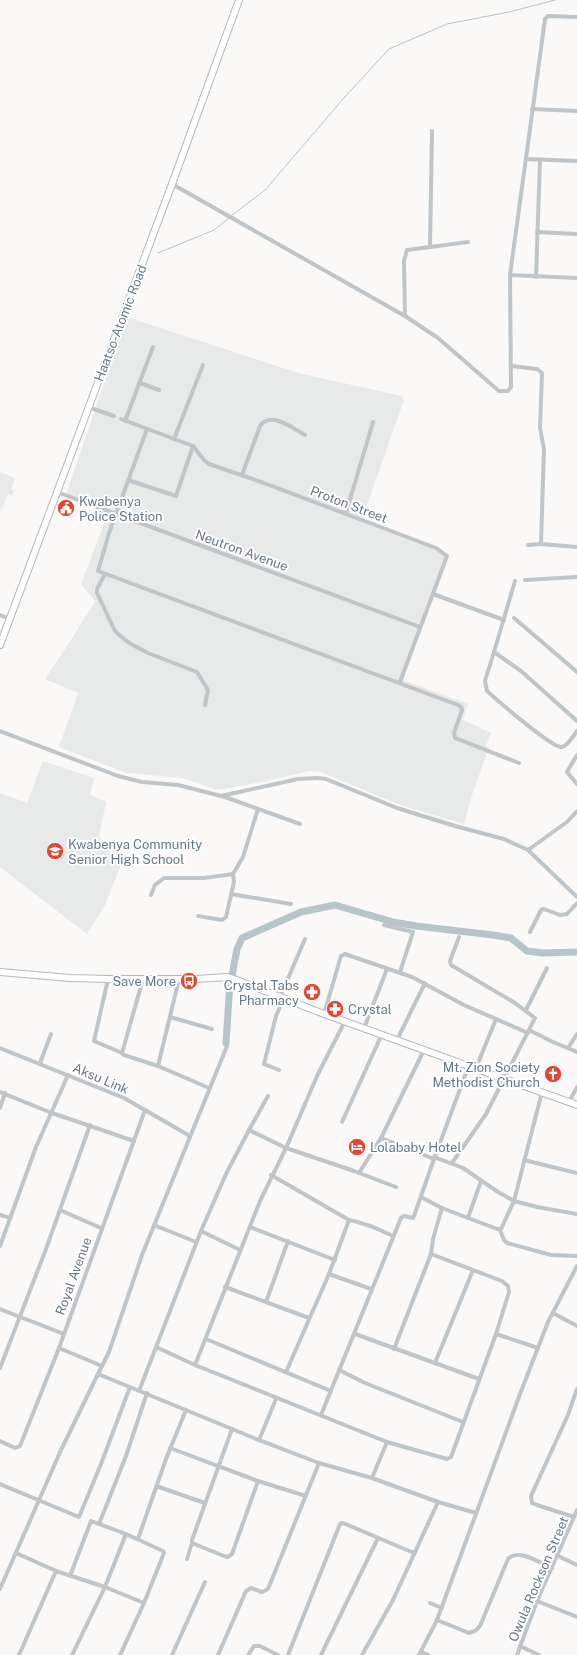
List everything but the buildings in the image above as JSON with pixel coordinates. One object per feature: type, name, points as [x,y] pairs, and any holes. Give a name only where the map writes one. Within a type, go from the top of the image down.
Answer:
[{"type":"main road","name":"Haatso-Atomic Road","points":[[0,645],[239,0]]},
{"type":"main road","points":[[0,972],[70,978],[108,979],[228,977],[242,981],[324,1014],[577,1105]]},
{"type":"street","points":[[172,184],[405,316],[438,338],[499,391],[508,391],[511,387],[510,275],[545,19],[548,16],[577,17]]},
{"type":"street","points":[[532,109],[577,111]]},
{"type":"street","points":[[430,246],[432,131]]},
{"type":"street","points":[[526,158],[577,161]]},
{"type":"street","points":[[536,277],[540,160]]},
{"type":"street","points":[[537,232],[577,234]]},
{"type":"street","points":[[405,316],[405,255],[407,250],[468,242]]},
{"type":"street","points":[[510,275],[577,278]]},
{"type":"street","points":[[128,480],[176,496],[193,446],[123,420],[140,383],[152,347]]},
{"type":"street","points":[[174,439],[204,365]]},
{"type":"street","points":[[511,366],[537,369],[542,373],[540,428],[544,449],[541,544]]},
{"type":"street","points":[[140,383],[159,390]]},
{"type":"street","points":[[88,406],[114,416]]},
{"type":"street","points":[[242,475],[260,426],[264,421],[276,420],[305,435]]},
{"type":"street","points":[[346,513],[373,422]]},
{"type":"street","points":[[147,429],[116,514],[98,571],[400,682],[460,706],[462,710],[454,733],[455,738],[519,763]]},
{"type":"street","name":"Proton Street","points":[[193,446],[209,464],[346,513],[436,548],[445,553],[447,556],[400,682]]},
{"type":"street","name":"Neutron Avenue","points":[[57,492],[420,627]]},
{"type":"street","points":[[528,545],[541,544],[577,547]]},
{"type":"street","points":[[106,574],[97,589],[97,594],[114,629],[129,643],[142,650],[198,672],[208,690],[205,705]]},
{"type":"street","points":[[525,580],[577,577]]},
{"type":"street","points":[[514,581],[504,620],[494,652],[489,662],[485,681],[487,691],[539,735],[556,746],[563,747],[566,745],[577,731]]},
{"type":"street","points":[[433,594],[504,620]]},
{"type":"street","points":[[0,615],[10,619]]},
{"type":"street","points":[[514,618],[577,672]]},
{"type":"street","points":[[494,652],[525,675],[577,721]]},
{"type":"street","points":[[0,731],[118,776],[142,782],[178,785],[221,796],[300,824]]},
{"type":"street","points":[[577,755],[567,772],[577,784]]},
{"type":"street","points":[[221,796],[298,779],[326,779],[397,808],[504,839],[528,850],[577,897]]},
{"type":"street","points":[[198,916],[222,920],[226,917],[234,882],[233,874],[243,857],[258,809]]},
{"type":"street","points":[[528,850],[567,822],[577,811]]},
{"type":"street","points":[[151,895],[155,885],[164,878],[204,878],[233,874]]},
{"type":"street","points":[[231,894],[291,904]]},
{"type":"street","points":[[530,932],[540,910],[544,909],[560,915],[567,914],[577,903]]},
{"type":"street","points":[[384,925],[413,932],[400,972]]},
{"type":"street","points":[[452,1163],[486,1114],[535,1018],[526,1010],[452,965],[450,961],[459,937]]},
{"type":"street","points":[[279,1070],[264,1064],[282,997],[305,939]]},
{"type":"street","points":[[324,1014],[343,954],[400,972],[426,983],[464,1005],[577,1052]]},
{"type":"street","points":[[364,1028],[387,968]]},
{"type":"street","points":[[526,1010],[546,968]]},
{"type":"street","points":[[122,1053],[143,978]]},
{"type":"street","points":[[108,979],[94,1041],[124,1055],[158,1066],[209,1088]]},
{"type":"street","points":[[158,1066],[179,979]]},
{"type":"street","points":[[398,1040],[426,983]]},
{"type":"street","points":[[170,1017],[212,1029]]},
{"type":"street","points":[[476,1068],[496,1019]]},
{"type":"street","points":[[195,1365],[206,1340],[225,1287],[272,1175],[286,1148],[318,1074],[345,1021]]},
{"type":"street","points":[[40,1063],[51,1034]]},
{"type":"street","points":[[342,1122],[382,1034]]},
{"type":"street","points":[[568,1048],[577,1034]]},
{"type":"street","points":[[0,1589],[75,1419],[109,1352],[142,1255],[209,1088],[228,1046]]},
{"type":"street","name":"Aksu Link","points":[[0,1048],[124,1098],[190,1136]]},
{"type":"street","points":[[359,1173],[382,1138],[424,1050]]},
{"type":"street","points":[[321,1415],[393,1236],[402,1217],[414,1217],[434,1158],[469,1066]]},
{"type":"street","points":[[0,1246],[36,1147],[68,1075]]},
{"type":"street","points":[[569,1102],[577,1087]]},
{"type":"street","points":[[0,1092],[52,1113],[134,1141]]},
{"type":"street","points":[[542,1092],[514,1201],[500,1230],[502,1238],[507,1243],[551,1255],[577,1256]]},
{"type":"street","points":[[0,1108],[5,1093]]},
{"type":"street","points":[[139,1391],[201,1230],[248,1130],[268,1096]]},
{"type":"street","name":"Royal Avenue","points":[[0,1442],[17,1448],[22,1439],[59,1348],[145,1110]]},
{"type":"street","points":[[0,1368],[60,1210],[90,1125]]},
{"type":"street","points":[[248,1130],[286,1148],[396,1187]]},
{"type":"street","points":[[382,1138],[463,1168],[480,1181],[514,1201],[537,1207],[577,1214]]},
{"type":"street","points":[[524,1160],[577,1173]]},
{"type":"street","points":[[272,1175],[349,1220],[380,1229],[393,1236]]},
{"type":"street","points":[[468,1218],[480,1181]]},
{"type":"street","points":[[421,1196],[442,1208],[500,1230]]},
{"type":"street","points":[[394,1348],[431,1254],[433,1239],[442,1208]]},
{"type":"street","points":[[60,1210],[102,1228]]},
{"type":"street","points":[[0,1215],[10,1218]]},
{"type":"street","points":[[286,1372],[330,1274],[349,1220]]},
{"type":"street","points":[[154,1225],[196,1242]]},
{"type":"street","points":[[250,1227],[335,1260]]},
{"type":"street","points":[[201,1230],[240,1250]]},
{"type":"street","points":[[266,1302],[288,1242]]},
{"type":"street","points":[[156,1347],[195,1365],[387,1442],[447,1459],[451,1457],[496,1334],[509,1292],[508,1286],[502,1281],[431,1254]]},
{"type":"street","points":[[428,1655],[420,1653],[442,1608],[538,1348],[553,1313],[576,1272],[577,1266]]},
{"type":"street","points":[[435,1363],[473,1270]]},
{"type":"street","points":[[330,1274],[371,1289]]},
{"type":"street","points":[[225,1287],[309,1318]]},
{"type":"street","points":[[0,1309],[64,1334]]},
{"type":"street","points":[[553,1313],[577,1326]]},
{"type":"street","points":[[354,1334],[479,1379]]},
{"type":"street","points":[[496,1334],[538,1348]]},
{"type":"street","points":[[206,1340],[331,1391]]},
{"type":"street","points":[[59,1348],[102,1366]]},
{"type":"street","points":[[339,1370],[365,1383],[463,1422]]},
{"type":"street","points":[[98,1374],[319,1463],[372,1478],[438,1502],[476,1513]]},
{"type":"street","points":[[0,1484],[78,1517],[101,1464],[130,1387]]},
{"type":"street","points":[[574,1517],[537,1505],[532,1502],[531,1496],[568,1415],[577,1389]]},
{"type":"street","points":[[100,1524],[147,1394]]},
{"type":"street","points":[[259,1440],[276,1398]]},
{"type":"street","points":[[138,1539],[170,1448],[186,1410]]},
{"type":"street","points":[[187,1559],[192,1540],[232,1429]]},
{"type":"street","points":[[372,1478],[387,1442]]},
{"type":"street","points":[[170,1448],[258,1481],[306,1496]]},
{"type":"street","points":[[218,1655],[246,1591],[251,1588],[262,1592],[268,1589],[319,1463]]},
{"type":"street","points":[[192,1543],[224,1556],[228,1557],[232,1554],[258,1481]]},
{"type":"street","points":[[156,1486],[205,1503]]},
{"type":"street","points":[[362,1655],[393,1600],[438,1502]]},
{"type":"street","name":"Owula Rockson Street","points":[[517,1655],[537,1601],[577,1510]]},
{"type":"street","points":[[70,1576],[91,1521],[161,1549],[164,1553],[144,1603],[120,1655]]},
{"type":"street","points":[[288,1655],[340,1524],[343,1523],[414,1553]]},
{"type":"street","points":[[72,1655],[105,1587],[126,1534]]},
{"type":"street","points":[[321,1655],[378,1538]]},
{"type":"street","points":[[16,1552],[56,1571],[105,1587],[144,1603]]},
{"type":"street","points":[[437,1620],[469,1633],[475,1631],[480,1626],[508,1559],[511,1556],[520,1555],[552,1568]]},
{"type":"street","points":[[558,1556],[577,1565]]},
{"type":"street","points":[[19,1655],[56,1571]]},
{"type":"street","points":[[172,1655],[204,1582]]},
{"type":"street","points":[[537,1601],[577,1617]]},
{"type":"street","points":[[430,1603],[442,1608]]},
{"type":"street","points":[[248,1655],[254,1646],[260,1646],[278,1655]]},
{"type":"street","points":[[520,1646],[540,1655]]},
{"type":"shaded area","points":[[127,317],[298,373],[402,396],[404,400],[361,522],[439,551],[446,557],[403,680],[468,704],[463,720],[491,733],[486,746],[489,748],[472,795],[464,824],[400,805],[321,772],[309,771],[267,781],[218,790],[183,778],[126,773],[59,747],[78,693],[45,679],[95,601],[81,584],[108,513],[65,497]]},
{"type":"shaded area","points":[[0,472],[15,478],[11,489],[14,491],[12,496],[8,494],[2,509],[0,508]]},
{"type":"shaded area","name":"Kwabenya Community Senior High School","points":[[43,761],[94,778],[90,794],[106,802],[99,837],[121,865],[105,905],[87,934],[0,867],[0,793],[27,803]]},
{"type":"waterway","points":[[231,216],[265,190],[343,99],[389,49],[447,24],[509,12],[555,0]]},
{"type":"waterway","points":[[158,253],[214,230],[229,218]]},
{"type":"waterway","points":[[232,976],[237,949],[242,938],[301,912],[335,905],[393,922],[511,938],[527,951],[543,953],[577,952]]},
{"type":"waterway","points":[[226,1043],[230,982]]},
{"type":"place","name":"Kwabenya Police Station","points":[[66,508]]},
{"type":"place","name":"Kwabenya Community Senior High School","points":[[55,851]]},
{"type":"place","name":"Save More","points":[[189,981]]},
{"type":"place","name":"Crystal Tabs Pharmacy","points":[[312,992]]},
{"type":"place","name":"Crystal","points":[[335,1009]]},
{"type":"place","name":"Mt. Zion Society Methodist Church","points":[[553,1074]]},
{"type":"place","name":"Lolababy Hotel","points":[[357,1147]]}]
